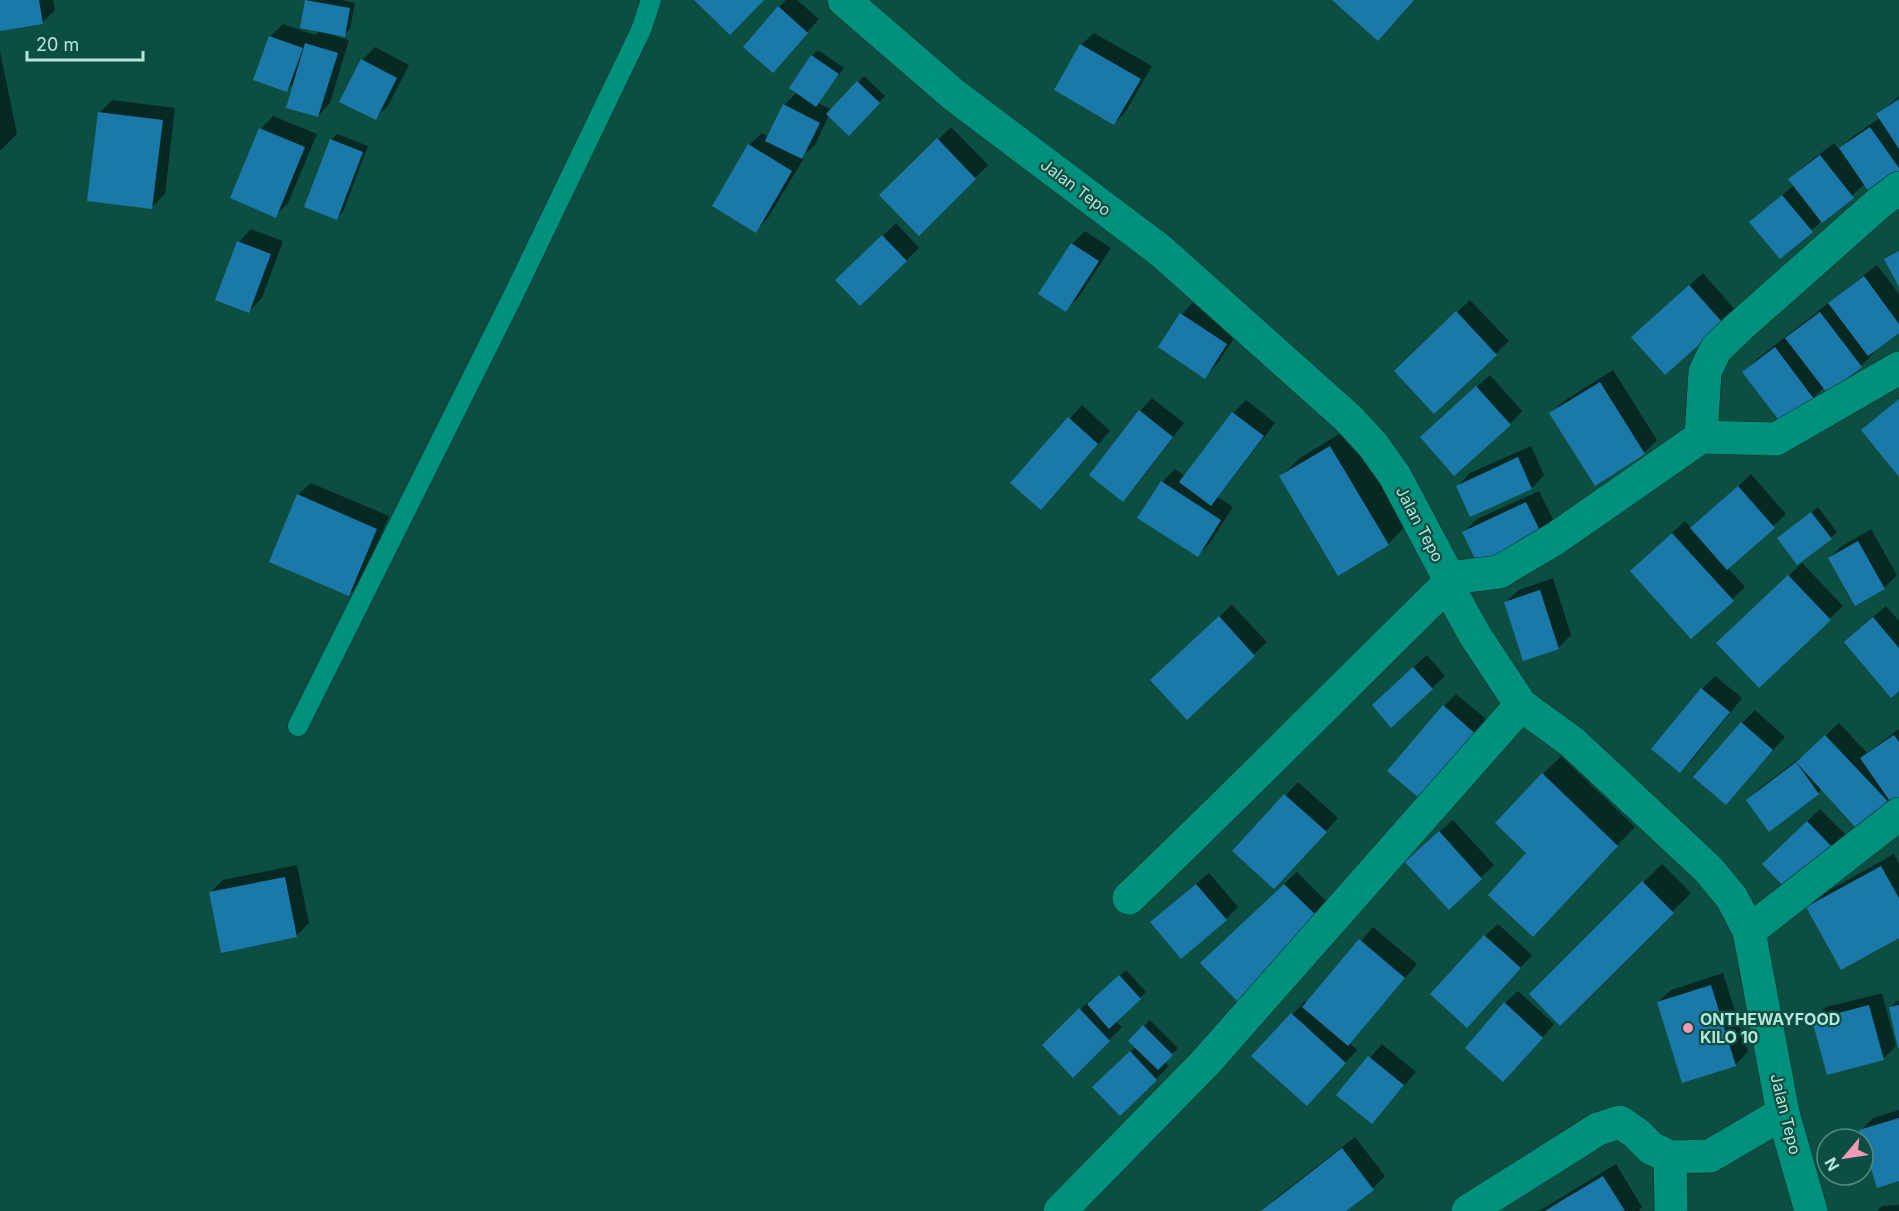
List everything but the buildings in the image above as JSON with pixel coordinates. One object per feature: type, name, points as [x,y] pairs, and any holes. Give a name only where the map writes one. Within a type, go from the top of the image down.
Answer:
[{"type":"street","name":"Jalan Tepo","points":[[844,0],[954,95],[1161,251],[1348,418],[1373,445],[1395,476],[1476,637],[1521,705],[1572,742],[1708,869],[1732,898],[1749,931],[1783,1113],[1811,1211]]},
{"type":"street","points":[[1701,437],[1705,372],[1716,349],[1872,209],[1899,188]]},
{"type":"street","points":[[1130,898],[1204,827],[1448,581],[1499,572],[1556,538],[1701,437],[1776,439],[1899,368]]},
{"type":"street","points":[[1060,1211],[1205,1063],[1521,705]]},
{"type":"street","points":[[1749,931],[1899,814]]},
{"type":"street","points":[[1468,1211],[1599,1129],[1620,1122],[1636,1132],[1651,1148],[1671,1157],[1710,1156],[1783,1113]]},
{"type":"street","points":[[1671,1157],[1671,1211]]},
{"type":"lane","points":[[298,726],[517,287],[641,30],[651,0]]},
{"type":"place","name":"ONTHEWAYFOOD KILO 10","points":[[1688,1028]]}]
